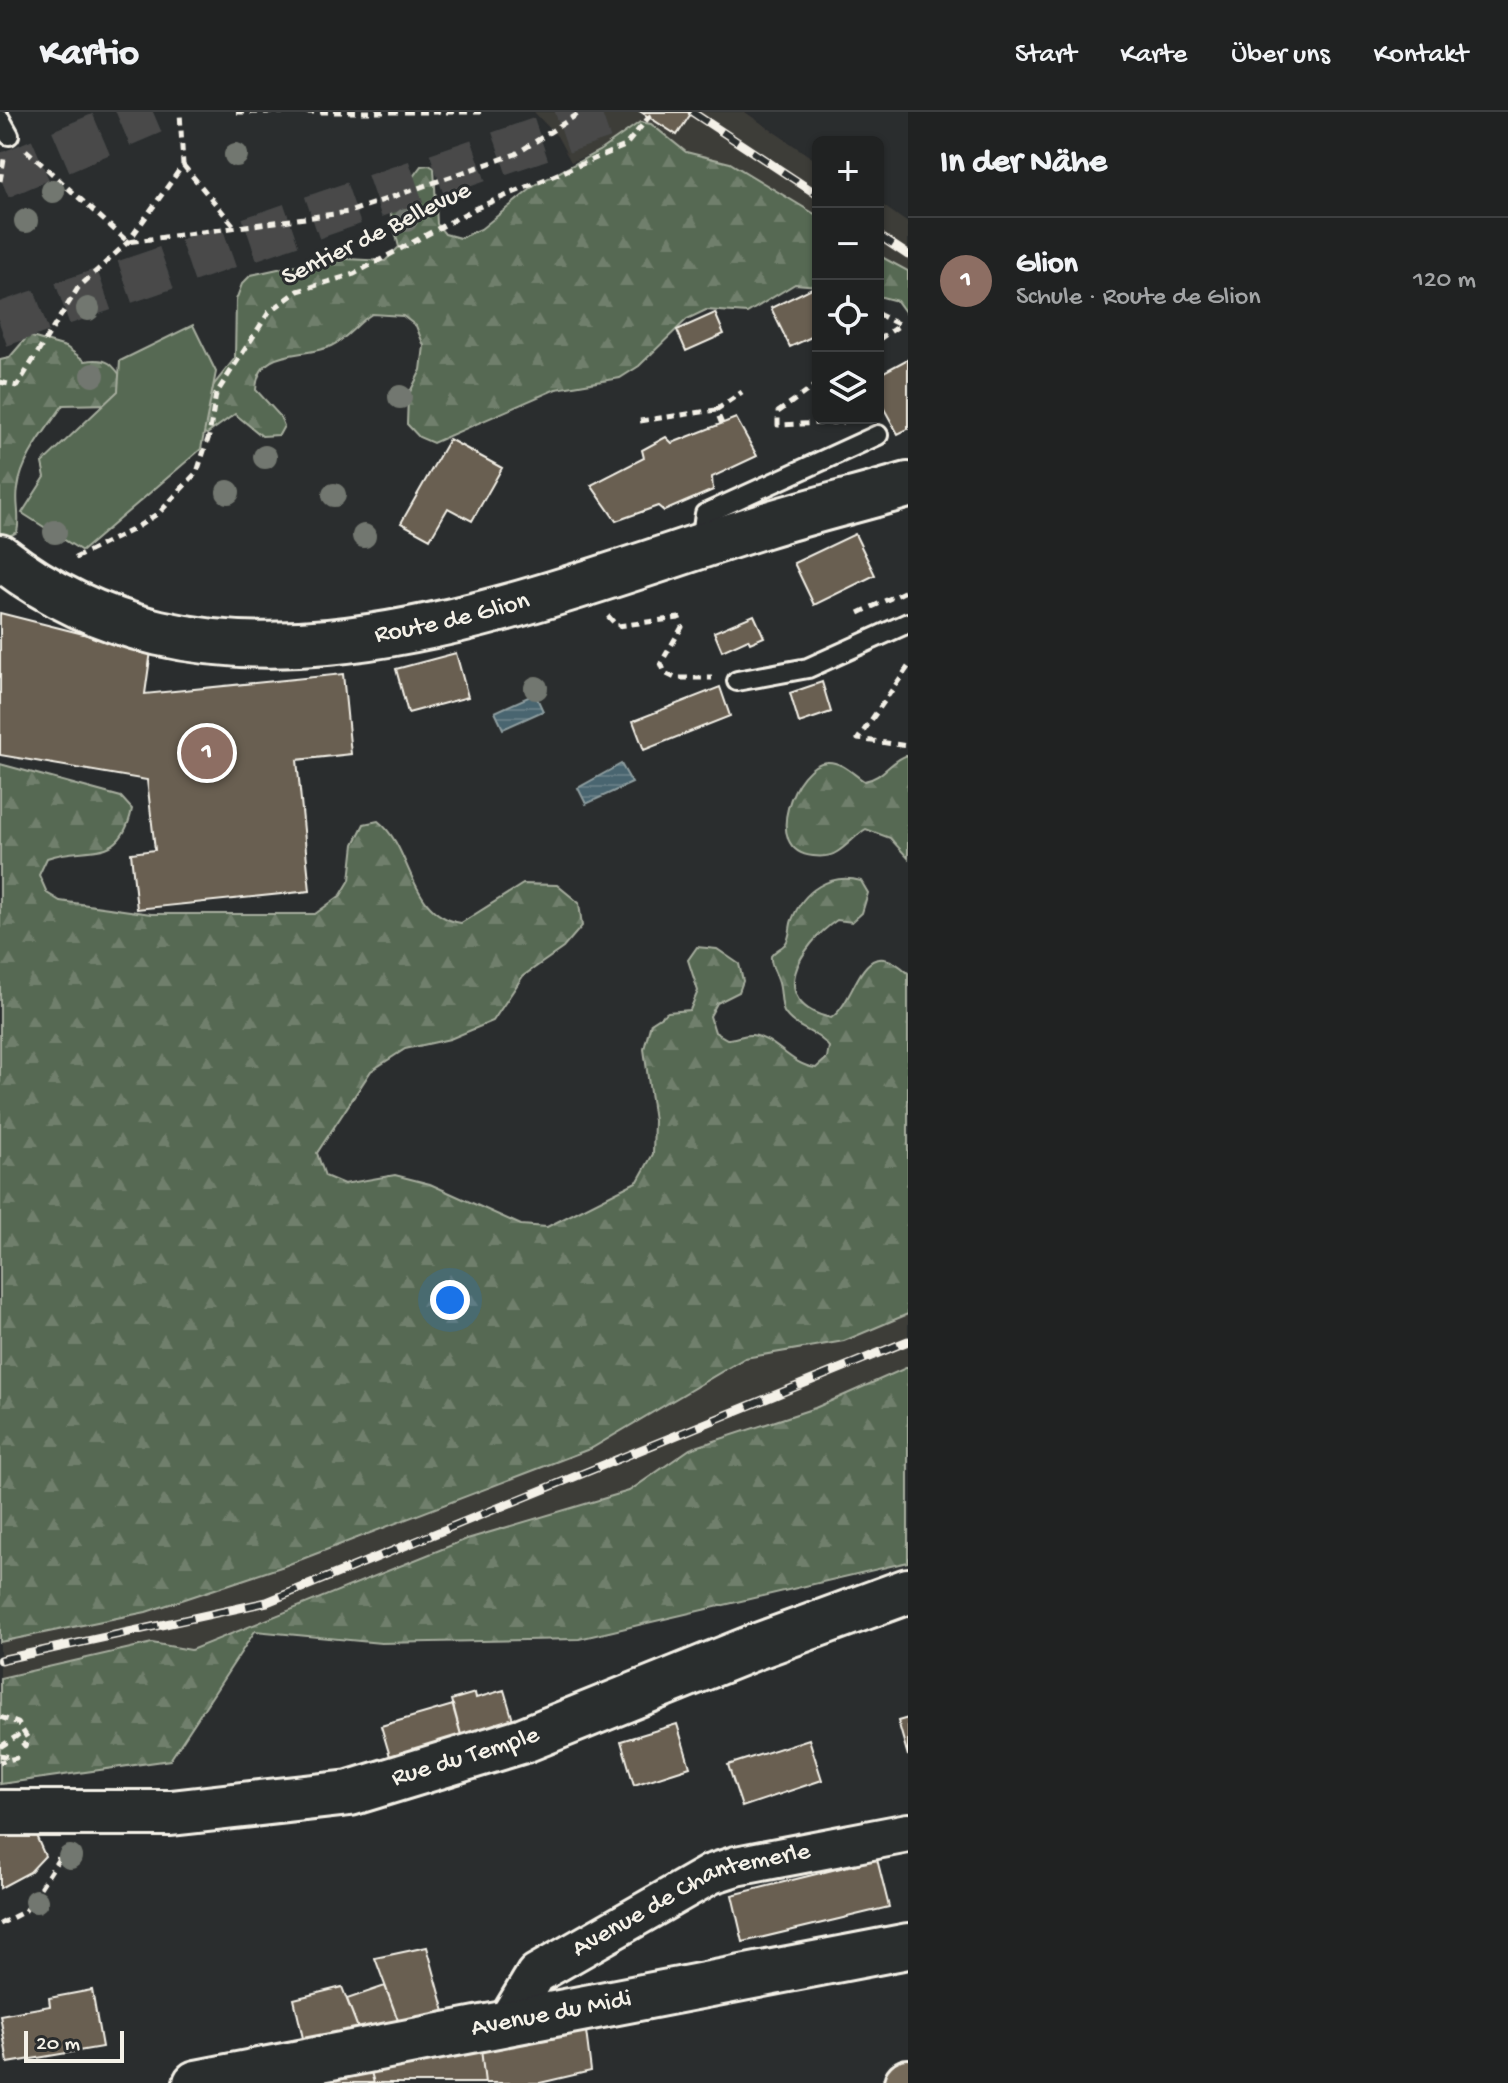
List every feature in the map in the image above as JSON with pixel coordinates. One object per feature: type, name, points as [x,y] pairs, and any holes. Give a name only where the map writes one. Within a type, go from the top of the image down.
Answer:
[{"type":"street","name":"Route de Glion","points":[[0,557],[51,593],[134,629],[196,641],[262,645],[391,635],[506,608],[908,485]]},
{"type":"street","name":"Rue du Temple","points":[[0,1813],[171,1813],[329,1797],[374,1787],[524,1740],[744,1652],[908,1591]]},
{"type":"street","name":"Avenue de Chantemerle","points":[[507,2022],[536,1974],[711,1874],[736,1866],[908,1833]]},
{"type":"street","name":"Avenue du Midi","points":[[196,2083],[908,1946]]},
{"type":"lane","points":[[701,546],[705,514],[878,435]]},
{"type":"lane","points":[[737,681],[808,668],[908,623]]},
{"type":"path","points":[[180,112],[183,165],[235,227]]},
{"type":"path","points":[[236,112],[481,112]]},
{"type":"path","points":[[128,242],[349,212],[516,154],[581,112]]},
{"type":"path","name":"Sentier de Bellevue","points":[[68,562],[134,529],[160,512],[197,472],[209,436],[216,394],[269,312],[298,291],[354,274],[474,209],[625,146],[649,117],[646,112]]},
{"type":"path","points":[[5,127],[128,242]]},
{"type":"path","points":[[0,382],[17,386],[78,288],[128,242],[183,165]]},
{"type":"path","points":[[884,317],[900,325],[884,336]]},
{"type":"path","points":[[812,387],[778,412],[778,425],[812,424]]},
{"type":"path","points":[[640,421],[716,410],[742,392]]},
{"type":"path","points":[[716,410],[722,424]]},
{"type":"path","points":[[848,424],[851,429]]},
{"type":"path","points":[[607,608],[608,618],[617,626],[679,618],[682,627],[661,663],[665,673],[675,678],[698,676]]},
{"type":"path","points":[[908,667],[858,739],[908,746]]},
{"type":"path","points":[[0,1717],[18,1723],[28,1739],[25,1746],[17,1736],[0,1747]]},
{"type":"path","points":[[0,1755],[16,1758],[0,1762]]},
{"type":"path","points":[[0,1924],[25,1911],[58,1860],[59,1834],[54,1814]]},
{"type":"shaded area","points":[[534,112],[745,112],[812,158],[812,212],[730,163],[686,152],[650,124],[629,129],[599,151],[571,162],[557,136]]},
{"type":"shaded area","points":[[884,206],[908,223],[908,271],[884,258]]},
{"type":"shaded area","points":[[908,1314],[908,1367],[815,1408],[690,1449],[629,1491],[467,1539],[191,1650],[152,1643],[0,1678],[0,1642],[146,1612],[284,1566],[592,1448],[745,1358],[844,1341]]},
{"type":"green space","points":[[640,122],[651,124],[686,152],[730,163],[812,212],[812,285],[795,284],[747,313],[706,310],[687,319],[639,366],[620,378],[556,389],[433,443],[419,437],[407,424],[408,396],[421,370],[424,346],[416,326],[403,316],[372,314],[331,346],[284,356],[265,366],[256,390],[280,416],[284,426],[279,435],[262,436],[235,414],[207,434],[199,432],[205,396],[235,358],[236,300],[242,284],[251,275],[328,258],[385,261],[399,247],[391,215],[394,202],[421,166],[434,168],[437,224],[445,234],[460,238],[481,229],[537,184],[599,151]]},
{"type":"green space","points":[[884,258],[908,271],[908,316],[897,301],[884,298]]},
{"type":"green space","points":[[193,325],[216,372],[201,449],[82,551],[22,513],[45,477],[42,463],[118,391],[120,361]]},
{"type":"green space","points":[[28,336],[66,347],[85,361],[105,361],[114,367],[126,384],[112,404],[63,405],[24,466],[17,494],[17,532],[4,539],[0,537],[0,360],[9,358]]},
{"type":"green space","points":[[908,755],[908,858],[890,838],[866,829],[832,854],[813,856],[797,851],[788,839],[788,808],[804,776],[815,766],[827,762],[837,764],[864,781]]},
{"type":"green space","points":[[0,764],[121,797],[132,809],[127,827],[110,846],[47,858],[39,875],[47,893],[60,901],[151,914],[315,914],[341,895],[350,880],[354,844],[364,824],[378,821],[398,847],[421,894],[444,917],[461,923],[523,884],[557,885],[579,903],[582,926],[563,948],[523,976],[493,1021],[450,1039],[405,1049],[371,1071],[317,1153],[325,1176],[344,1184],[395,1175],[430,1184],[521,1225],[547,1227],[638,1181],[653,1154],[654,1121],[644,1049],[651,1023],[668,1012],[690,1010],[698,991],[688,960],[697,947],[717,949],[739,964],[743,981],[739,992],[717,1003],[710,1016],[715,1032],[727,1039],[749,1035],[761,1037],[807,1066],[816,1068],[827,1058],[829,1047],[784,1012],[771,956],[787,942],[797,910],[810,893],[839,879],[861,881],[868,893],[862,913],[852,922],[837,920],[811,944],[795,973],[794,987],[799,1000],[811,1011],[831,1018],[870,963],[880,959],[892,961],[908,973],[908,1314],[844,1341],[745,1358],[592,1448],[284,1566],[146,1612],[0,1642]]},
{"type":"green space","points":[[908,1367],[908,1562],[579,1639],[381,1643],[255,1631],[170,1760],[0,1784],[0,1678],[152,1643],[191,1650],[467,1539],[629,1491],[690,1449],[815,1408]]},
{"type":"water","points":[[535,694],[543,711],[503,729],[495,712]]},
{"type":"water","points":[[621,764],[632,783],[586,804],[578,788]]},
{"type":"building","points":[[641,112],[692,112],[677,135]]},
{"type":"building","points":[[812,288],[812,337],[790,347],[771,308]]},
{"type":"building","points":[[715,313],[724,334],[686,351],[677,330]]},
{"type":"building","points":[[908,359],[908,429],[898,434],[884,409],[884,372]]},
{"type":"building","points":[[736,418],[757,456],[712,477],[713,490],[664,511],[658,506],[616,521],[591,485],[644,458],[642,450],[666,437],[672,443]]},
{"type":"building","points":[[449,439],[502,468],[472,521],[448,508],[430,539],[401,523]]},
{"type":"building","points":[[855,534],[875,575],[814,605],[794,563]]},
{"type":"building","points":[[0,613],[151,651],[145,694],[343,674],[351,754],[297,760],[310,891],[137,909],[131,853],[155,850],[147,780],[0,755]]},
{"type":"building","points":[[754,615],[764,637],[750,643],[748,639],[722,651],[714,632]]},
{"type":"building","points":[[456,653],[468,697],[408,713],[396,669]]},
{"type":"building","points":[[822,682],[831,712],[799,723],[790,693]]},
{"type":"building","points":[[720,687],[730,716],[644,750],[633,721]]},
{"type":"building","points":[[504,1690],[515,1727],[463,1742],[451,1700],[475,1693],[476,1698]]},
{"type":"building","points":[[453,1705],[463,1742],[392,1763],[381,1726]]},
{"type":"building","points":[[908,1718],[908,1756],[898,1721]]},
{"type":"building","points":[[677,1724],[690,1767],[634,1785],[621,1741]]},
{"type":"building","points":[[809,1739],[822,1780],[742,1807],[728,1765]]},
{"type":"building","points":[[34,1831],[45,1856],[30,1872],[0,1888],[0,1834]]},
{"type":"building","points":[[877,1859],[889,1907],[743,1942],[732,1895]]},
{"type":"building","points":[[427,1947],[447,2019],[402,2031],[375,1958]]},
{"type":"building","points":[[385,1986],[402,2031],[361,2036],[347,1999]]},
{"type":"building","points":[[342,1987],[361,2036],[305,2047],[294,1999]]},
{"type":"building","points":[[92,1990],[102,2047],[8,2063],[0,2015],[50,2006],[49,1998]]},
{"type":"building","points":[[585,2023],[591,2071],[540,2083],[485,2083],[480,2041]]},
{"type":"building","points":[[480,2041],[485,2083],[374,2083],[368,2061]]},
{"type":"building","points":[[368,2061],[374,2083],[282,2083]]},
{"type":"tunnel","points":[[0,177],[153,112]]},
{"type":"tunnel","points":[[0,325],[619,112]]},
{"type":"railway","points":[[692,112],[812,191]]},
{"type":"railway","points":[[884,239],[908,255]]},
{"type":"railway","points":[[0,1660],[267,1602],[908,1341]]},
{"type":"place","name":"Glion","points":[[207,753]]}]
